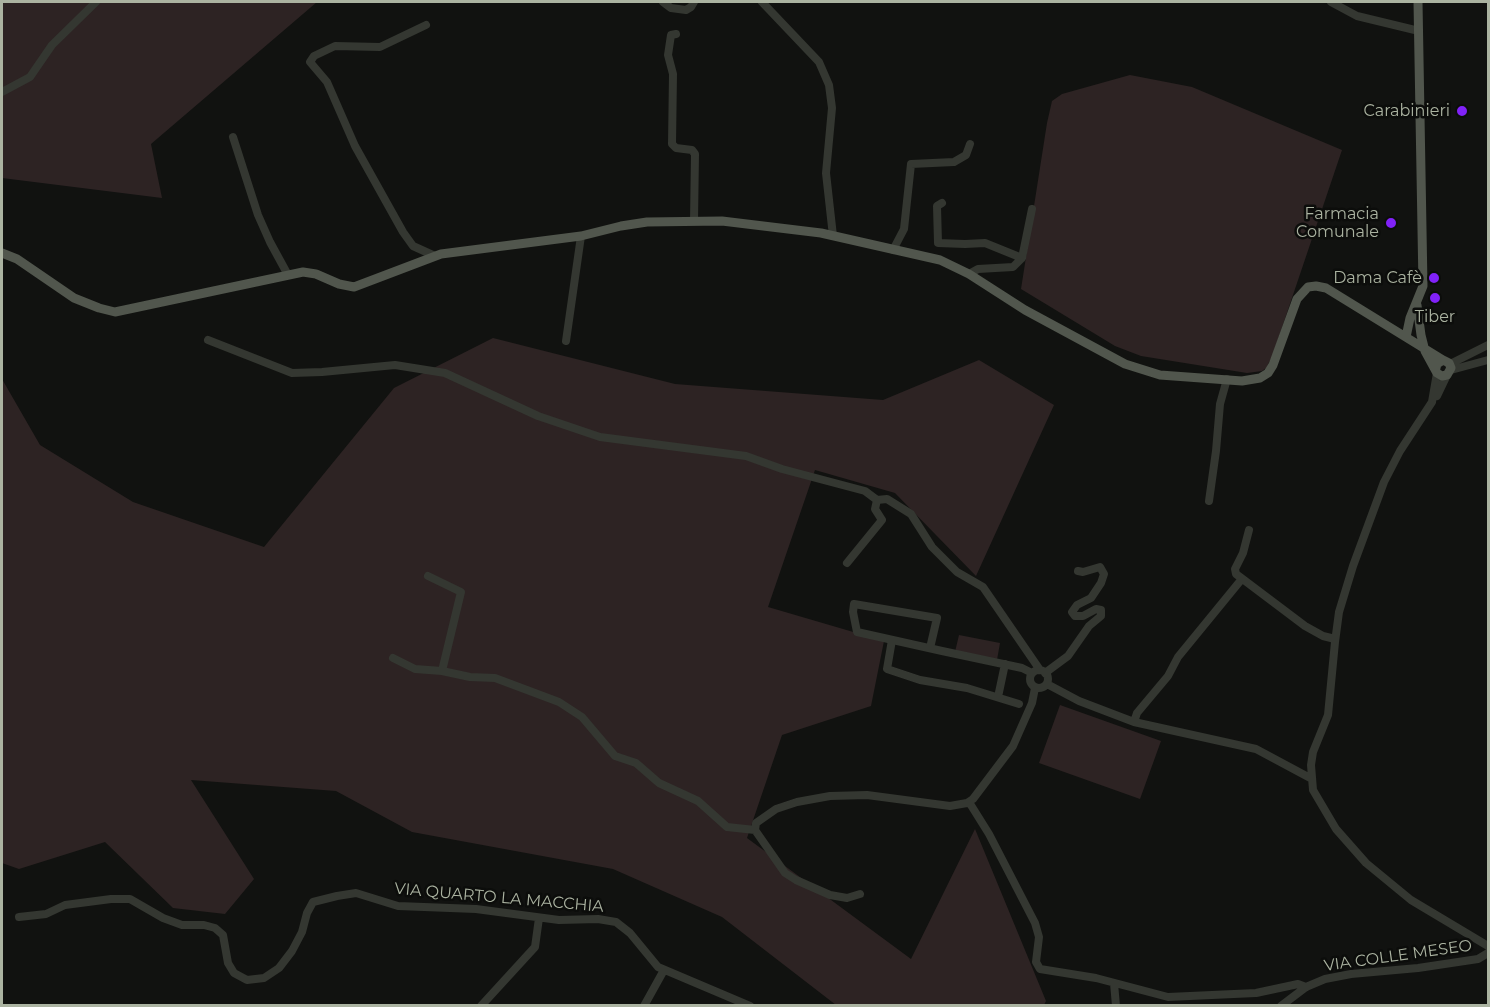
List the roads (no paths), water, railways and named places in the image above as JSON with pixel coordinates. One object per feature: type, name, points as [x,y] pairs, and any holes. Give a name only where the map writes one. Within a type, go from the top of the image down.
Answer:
[{"type":"main road","points":[[1406,337],[1414,320],[1423,286],[1418,2]]},
{"type":"main road","points":[[2,253],[17,259],[75,298],[115,312],[288,275],[309,273],[354,287],[435,256],[464,250],[581,236],[632,224],[694,220],[772,226],[833,236],[940,260],[969,274],[1025,310],[1125,364],[1160,375],[1256,380],[1268,372],[1273,365],[1293,306],[1308,287],[1316,286],[1326,288],[1393,328],[1425,351],[1444,369]]},
{"type":"main road","points":[[1393,328],[1414,320]]},
{"type":"main road","points":[[1414,320],[1425,351]]},
{"type":"street","points":[[2,92],[30,77],[52,45],[96,2]]},
{"type":"street","points":[[663,2],[671,8],[686,10],[692,8],[694,2]]},
{"type":"street","points":[[762,2],[819,62],[829,85],[832,108],[826,173],[833,236]]},
{"type":"street","points":[[1331,2],[1358,16],[1419,31]]},
{"type":"street","points":[[426,25],[380,47],[335,46],[314,56],[310,62],[327,82],[355,146],[403,232],[413,246],[435,256]]},
{"type":"street","points":[[676,34],[671,35],[668,55],[673,74],[672,144],[676,148],[692,150],[695,154],[694,220]]},
{"type":"street","points":[[233,137],[258,215],[288,275]]},
{"type":"street","points":[[893,250],[904,229],[911,164],[954,162],[966,155],[970,144]]},
{"type":"street","points":[[942,203],[937,206],[938,243],[985,243],[1022,258]]},
{"type":"street","points":[[969,274],[978,269],[1013,267],[1022,258],[1032,209]]},
{"type":"street","points":[[566,341],[581,236]]},
{"type":"street","points":[[208,340],[292,373],[395,365],[445,373],[538,416],[600,437],[746,456],[782,469],[865,491],[877,500],[887,499],[911,514],[932,547],[957,572],[983,587],[1039,672]]},
{"type":"street","points":[[1488,345],[1444,369],[1432,402],[1400,451],[1384,482],[1353,566],[1339,612],[1329,715],[1313,752],[1312,779],[1313,790],[1332,822],[1366,864],[1411,900],[1488,946]]},
{"type":"street","points":[[1444,369],[1488,360]]},
{"type":"street","points":[[1209,501],[1220,404],[1227,379]]},
{"type":"street","points":[[847,563],[882,520],[875,508],[877,500]]},
{"type":"street","points":[[1249,530],[1243,553],[1235,569],[1236,574],[1305,626],[1323,636],[1335,639]]},
{"type":"street","points":[[860,894],[847,898],[830,895],[785,873],[755,830],[756,823],[776,809],[797,802],[830,796],[867,795],[950,806],[969,802],[1013,746],[1032,703],[1035,688],[1030,681],[1039,672],[1068,656],[1089,626],[1101,616],[1101,610],[1096,609],[1083,616],[1075,616],[1072,612],[1077,605],[1091,598],[1104,574],[1100,567],[1083,572],[1078,571]]},
{"type":"street","points":[[428,576],[461,592],[442,671]]},
{"type":"street","points":[[1134,722],[1137,713],[1168,676],[1178,657],[1241,580]]},
{"type":"street","points":[[930,648],[937,618],[854,604],[853,612],[857,632],[1039,672],[1048,678],[1047,684],[1041,688],[1035,688]]},
{"type":"street","points":[[892,640],[887,669],[920,680],[967,688],[1020,704]]},
{"type":"street","points":[[393,658],[415,669],[442,671],[470,677],[495,678],[559,702],[582,717],[615,756],[636,763],[659,783],[698,801],[727,827],[755,830]]},
{"type":"street","points":[[998,698],[1005,664]]},
{"type":"street","points":[[1047,684],[1079,700],[1134,722],[1256,749],[1312,779]]},
{"type":"street","points":[[969,802],[989,834],[1035,923],[1039,937],[1036,962],[1040,969],[1071,973],[1168,997],[1256,993],[1298,984],[1306,987]]},
{"type":"street","name":"VIA QUARTO LA MACCHIA","points":[[19,917],[46,914],[65,905],[130,899],[163,918],[182,925],[204,925],[216,928],[223,935],[228,963],[234,973],[247,980],[264,978],[279,968],[292,951],[302,932],[312,902],[337,896],[356,894],[398,906],[476,909],[559,920],[598,919],[616,922],[630,933],[658,967],[750,1005]]},
{"type":"street","points":[[481,1005],[535,947],[539,918]]},
{"type":"street","name":"VIA COLLE MESEO","points":[[1281,1005],[1306,987],[1325,979],[1351,974],[1418,969],[1478,959],[1488,953]]},
{"type":"street","points":[[644,1005],[664,970]]},
{"type":"street","points":[[1114,983],[1116,1005]]},
{"type":"place","name":"Carabinieri","points":[[1462,111]]},
{"type":"place","name":"Farmacia Comunale","points":[[1391,223]]},
{"type":"place","name":"Dama Cafè","points":[[1434,278]]},
{"type":"place","name":"Tiber","points":[[1435,298]]}]
